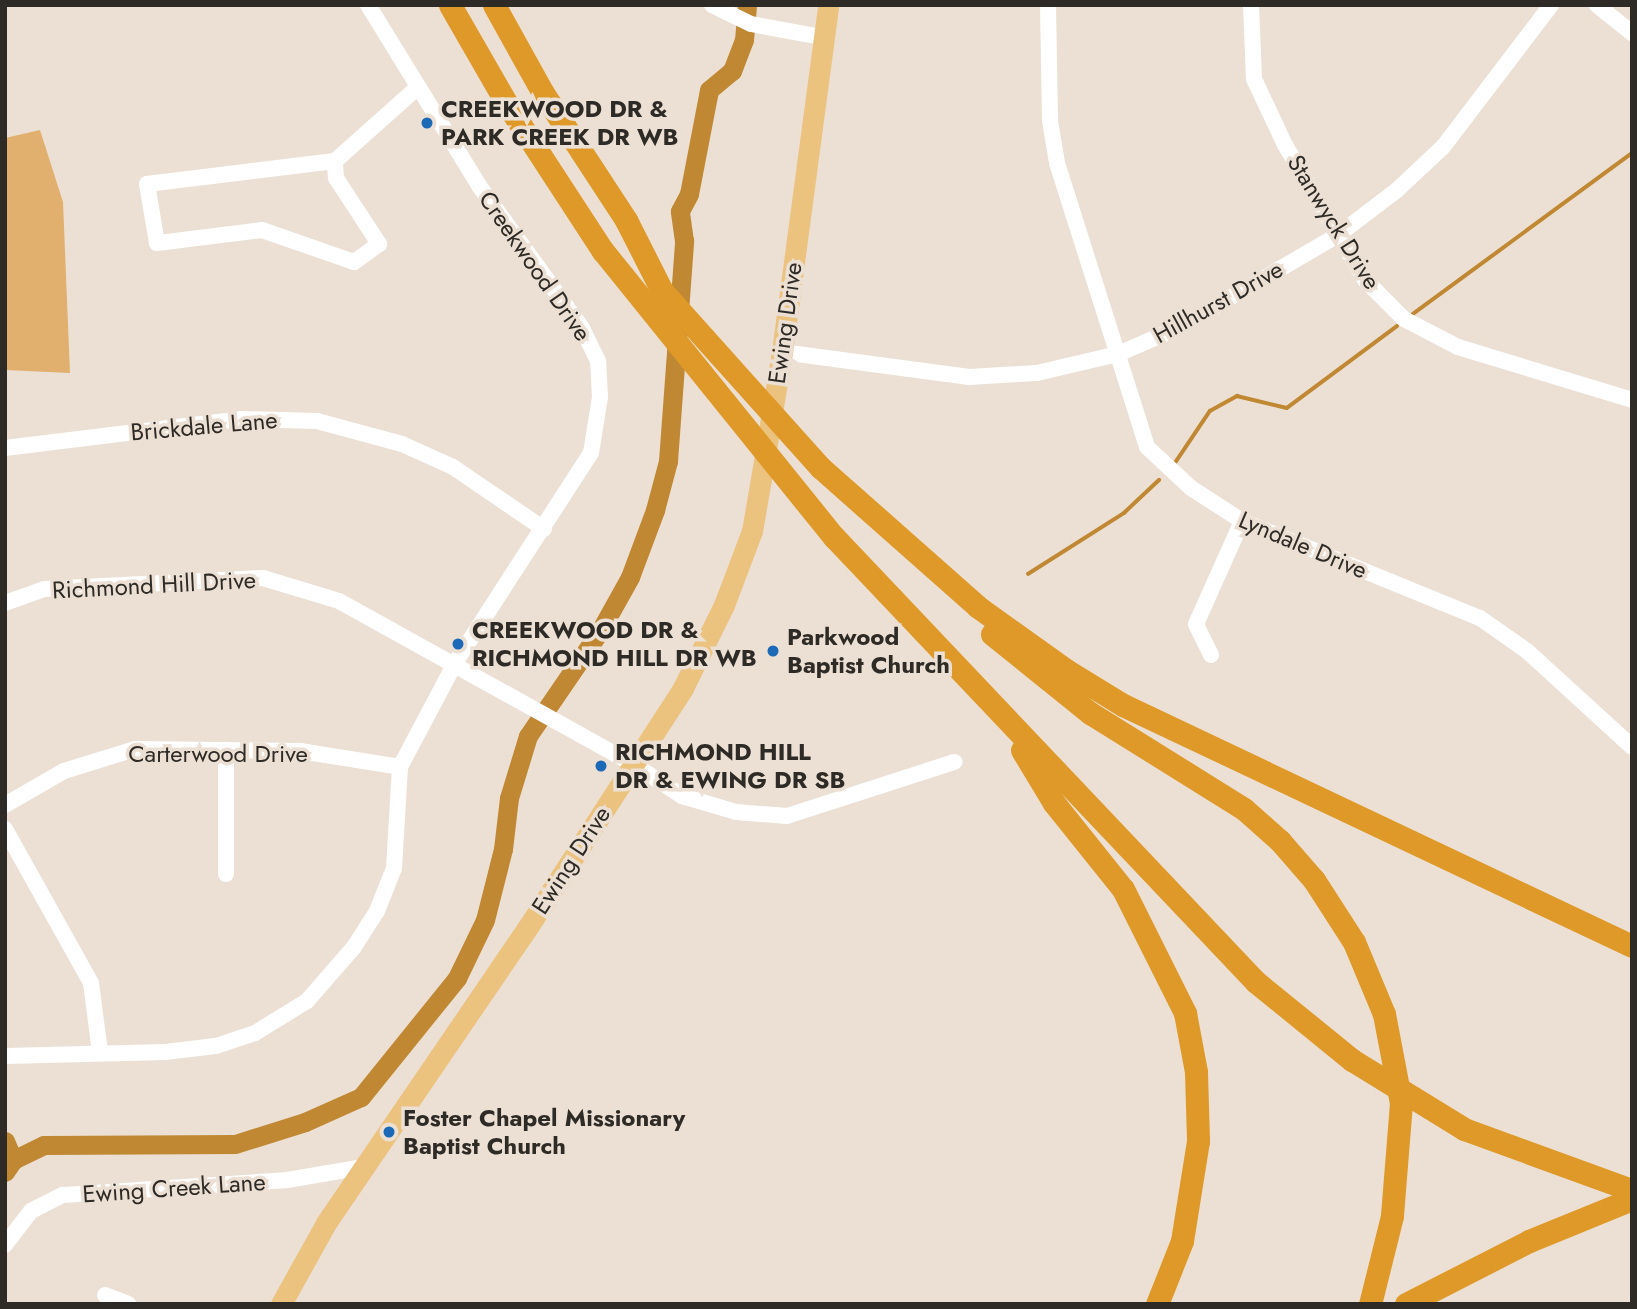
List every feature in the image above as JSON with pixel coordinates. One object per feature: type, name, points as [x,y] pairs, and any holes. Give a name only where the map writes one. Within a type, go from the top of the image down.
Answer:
[{"type":"highway","points":[[450,5],[588,229],[655,318],[800,495],[878,586],[1256,982],[1352,1060],[1464,1129],[1632,1190]]},
{"type":"highway","points":[[494,5],[543,93],[626,220],[662,291],[821,468],[978,607],[1066,670],[1124,705],[1632,946]]},
{"type":"highway","points":[[864,507],[947,595],[1053,687],[1244,809],[1280,841],[1328,900],[1375,986],[1392,1043],[1401,1103],[1392,1216],[1370,1304]]},
{"type":"highway","points":[[1003,717],[1054,803],[1123,889],[1185,1013],[1196,1072],[1198,1141],[1182,1241],[1157,1304]]},
{"type":"highway","points":[[1406,1304],[1529,1241],[1632,1199]]},
{"type":"main road","name":"Ewing Drive","points":[[281,1304],[363,1167],[682,688],[724,605],[752,531],[782,352],[821,37],[828,5]]},
{"type":"street","name":"Creekwood Drive","points":[[5,1056],[164,1052],[216,1046],[255,1033],[307,1001],[354,947],[377,911],[394,869],[400,767],[455,663],[591,453],[600,397],[598,361],[582,328],[480,187],[368,5]]},
{"type":"street","points":[[712,5],[751,24],[821,37]]},
{"type":"street","name":"Lyndale Drive","points":[[1048,5],[1050,121],[1057,163],[1147,447],[1191,488],[1242,521],[1480,618],[1527,651],[1632,747]]},
{"type":"street","name":"Stanwyck Drive","points":[[1251,5],[1254,79],[1285,145],[1364,280],[1404,320],[1458,347],[1632,400]]},
{"type":"street","name":"Hillhurst Drive","points":[[782,352],[969,377],[1037,373],[1118,354],[1180,327],[1338,235],[1443,147],[1551,5]]},
{"type":"street","points":[[1597,5],[1632,33]]},
{"type":"street","points":[[335,160],[336,178],[379,244],[354,262],[262,230],[157,243],[148,184],[335,160],[417,88]]},
{"type":"street","name":"Brickdale Lane","points":[[5,447],[240,419],[317,421],[402,444],[453,467],[544,529]]},
{"type":"street","points":[[1211,654],[1196,624],[1242,521]]},
{"type":"street","name":"Richmond Hill Drive","points":[[5,603],[44,589],[263,579],[339,601],[633,764],[682,796],[736,812],[787,816],[954,762]]},
{"type":"street","name":"Carterwood Drive","points":[[5,805],[64,771],[135,750],[300,751],[400,767]]},
{"type":"street","points":[[226,750],[226,874]]},
{"type":"street","points":[[5,829],[91,983],[100,1052]]},
{"type":"street","name":"Ewing Creek Lane","points":[[5,1245],[31,1211],[63,1195],[287,1180],[363,1167]]},
{"type":"street","points":[[105,1296],[128,1304]]},
{"type":"shaded area","points":[[40,130],[63,202],[70,373],[5,370],[5,138]]},
{"type":"waterway","points":[[5,1172],[13,1160],[44,1145],[235,1144],[305,1122],[361,1097],[457,978],[485,920],[503,849],[509,798],[528,736],[600,631],[630,577],[655,510],[668,461],[684,241],[680,211],[689,194],[709,90],[732,71],[744,40],[747,5]]},
{"type":"waterway","points":[[1413,314],[1632,153]]},
{"type":"waterway","points":[[1173,466],[1210,411],[1237,396],[1287,408],[1397,326]]},
{"type":"waterway","points":[[1028,574],[1124,513],[1159,480]]},
{"type":"waterway","points":[[5,1141],[13,1160]]},
{"type":"place","name":"CREEKWOOD DR & PARK CREEK DR WB","points":[[427,123]]},
{"type":"place","name":"CREEKWOOD DR & RICHMOND HILL DR WB","points":[[458,644]]},
{"type":"place","name":"Parkwood Baptist Church","points":[[773,651]]},
{"type":"place","name":"RICHMOND HILL DR & EWING DR SB","points":[[601,766]]},
{"type":"place","name":"Foster Chapel Missionary Baptist Church","points":[[389,1132]]}]
